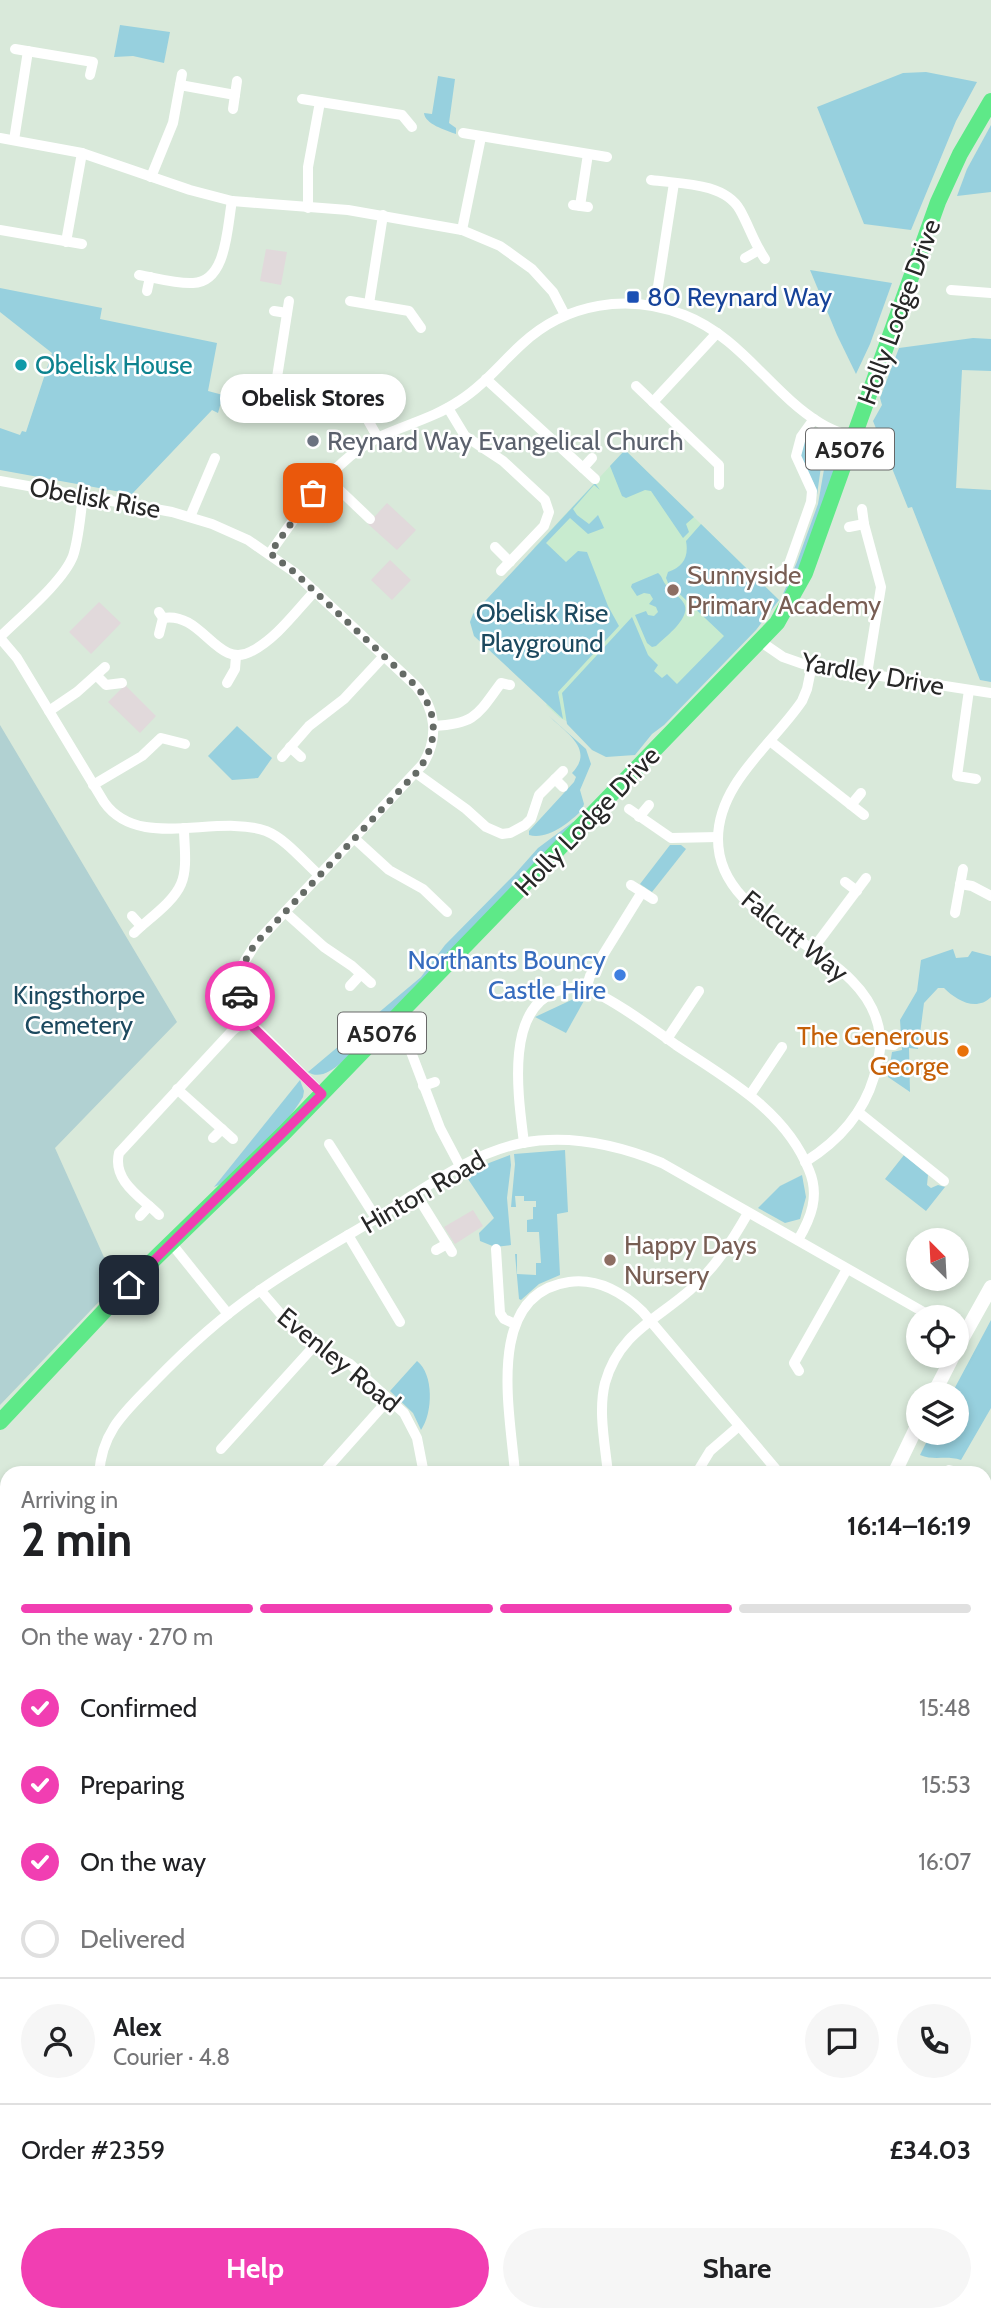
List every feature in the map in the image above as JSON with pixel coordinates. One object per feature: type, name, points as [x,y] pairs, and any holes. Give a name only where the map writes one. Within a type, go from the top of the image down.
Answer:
[{"type":"main road","name":"Holly Lodge Drive","points":[[0,1422],[171,1243],[248,1170],[761,642],[784,613],[799,586],[938,202],[960,154],[991,101]]},
{"type":"street","points":[[15,50],[93,62],[90,75]]},
{"type":"street","points":[[14,140],[28,51]]},
{"type":"street","points":[[151,177],[173,123],[182,74]]},
{"type":"street","points":[[233,109],[237,81]]},
{"type":"street","points":[[180,85],[235,95]]},
{"type":"street","points":[[302,99],[402,115],[412,127]]},
{"type":"street","points":[[308,208],[309,167],[320,102]]},
{"type":"street","points":[[463,134],[607,157]]},
{"type":"street","points":[[462,230],[481,136]]},
{"type":"street","points":[[0,138],[82,153],[190,190],[232,201],[383,215],[462,230],[500,246],[532,269],[554,292],[565,315]]},
{"type":"street","points":[[66,242],[82,153]]},
{"type":"street","points":[[581,206],[588,154]]},
{"type":"street","points":[[651,180],[719,191],[729,197],[741,211],[762,254],[746,258]]},
{"type":"street","points":[[655,306],[674,183]]},
{"type":"street","points":[[139,275],[191,284],[201,283],[215,274],[222,258],[232,201]]},
{"type":"street","points":[[369,304],[383,215]]},
{"type":"street","points":[[0,230],[82,244]]},
{"type":"street","points":[[147,291],[150,277]]},
{"type":"street","points":[[951,290],[991,293]]},
{"type":"street","points":[[275,390],[289,301]]},
{"type":"street","points":[[350,301],[409,312],[421,328]]},
{"type":"street","points":[[270,553],[301,508],[353,454],[378,438],[448,408],[468,395],[528,338],[565,315],[602,305],[655,306],[687,316],[717,333],[814,419],[854,438]]},
{"type":"street","points":[[274,311],[287,313]]},
{"type":"street","points":[[653,402],[717,333]]},
{"type":"street","points":[[486,379],[595,479]]},
{"type":"street","points":[[636,386],[719,465],[719,485]]},
{"type":"street","points":[[254,387],[357,407],[365,415],[378,438]]},
{"type":"street","points":[[448,408],[465,436],[483,445],[515,471],[540,494],[548,506],[548,519],[544,526],[501,571]]},
{"type":"street","points":[[769,579],[788,567],[811,502],[812,491],[796,456],[801,437],[814,419]]},
{"type":"street","name":"Obelisk Rise","points":[[190,517],[215,458]]},
{"type":"street","points":[[583,468],[592,458]]},
{"type":"street","points":[[327,478],[370,519]]},
{"type":"street","name":"Obelisk Rise","points":[[0,481],[172,512],[229,531],[270,553],[315,591],[423,694],[431,710],[434,726]]},
{"type":"street","points":[[83,497],[69,564],[0,638],[17,658],[108,809],[121,820],[142,827],[244,827],[269,832],[320,876]]},
{"type":"street","points":[[862,509],[881,587],[867,674]]},
{"type":"street","points":[[849,527],[864,524]]},
{"type":"street","points":[[495,547],[510,562]]},
{"type":"street","points":[[159,634],[161,615],[175,617],[188,621],[224,651],[236,656],[252,652],[267,641],[315,591]]},
{"type":"street","name":"Yardley Drive","points":[[761,642],[783,657],[812,665],[991,693]]},
{"type":"street","points":[[227,683],[235,669],[236,656]]},
{"type":"street","points":[[282,757],[309,726],[344,699],[384,656]]},
{"type":"street","name":"Falcutt Way","points":[[805,1162],[834,1140],[858,1112],[873,1078],[881,1044],[876,1017],[862,991],[850,978],[742,896],[724,868],[718,837],[721,818],[731,793],[802,701],[812,665]]},
{"type":"street","points":[[49,711],[77,692],[105,667]]},
{"type":"street","points":[[97,676],[106,685],[122,683]]},
{"type":"street","points":[[322,1094],[247,1019],[240,985],[243,964],[256,943],[416,773],[428,756],[434,726],[457,725],[472,718],[503,681]]},
{"type":"street","points":[[969,690],[957,776],[976,779]]},
{"type":"street","points":[[93,785],[142,756],[162,738],[186,744]]},
{"type":"street","points":[[770,741],[864,816]]},
{"type":"street","points":[[290,747],[301,757]]},
{"type":"street","points":[[416,773],[486,827],[502,834],[525,825],[539,795],[559,775],[563,787]]},
{"type":"street","points":[[851,805],[861,793]]},
{"type":"street","points":[[639,817],[649,805]]},
{"type":"street","points":[[629,809],[671,838],[718,837]]},
{"type":"street","points":[[132,916],[137,930],[180,885],[184,870],[184,828]]},
{"type":"street","points":[[355,839],[389,870],[423,889],[441,911]]},
{"type":"street","points":[[955,913],[963,869]]},
{"type":"street","points":[[812,950],[866,878]]},
{"type":"street","points":[[845,883],[857,891]]},
{"type":"street","points":[[960,884],[972,886],[991,896]]},
{"type":"street","points":[[631,885],[653,900]]},
{"type":"street","points":[[586,989],[590,976],[642,892]]},
{"type":"street","points":[[285,912],[370,983]]},
{"type":"street","points":[[350,986],[361,974]]},
{"type":"street","points":[[524,1143],[519,1069],[527,1017],[539,1001],[547,996],[567,989],[586,989],[750,1095],[776,1119],[805,1162],[812,1178],[814,1200],[809,1219],[798,1240]]},
{"type":"street","points":[[667,1039],[699,991]]},
{"type":"street","points":[[159,1215],[122,1179],[117,1159],[123,1146],[232,1031],[247,1019]]},
{"type":"street","points":[[408,1044],[440,1128],[460,1166]]},
{"type":"street","points":[[881,1044],[894,1045]]},
{"type":"street","points":[[750,1095],[782,1046]]},
{"type":"street","points":[[423,1086],[435,1082]]},
{"type":"street","points":[[177,1089],[233,1139]]},
{"type":"street","points":[[858,1112],[938,1180]]},
{"type":"street","points":[[213,1138],[222,1129]]},
{"type":"street","name":"Hinton Road","points":[[100,1466],[102,1448],[116,1422],[184,1352],[228,1314],[260,1290],[460,1166],[486,1154],[524,1143],[580,1141],[635,1152],[662,1163],[911,1305]]},
{"type":"street","points":[[330,1144],[376,1218]]},
{"type":"street","points":[[416,1194],[450,1248],[436,1250]]},
{"type":"street","points":[[140,1216],[149,1206]]},
{"type":"street","points":[[607,1466],[602,1408],[606,1382],[613,1362],[623,1346],[650,1319],[691,1289],[713,1268],[748,1213]]},
{"type":"street","points":[[348,1235],[400,1322]]},
{"type":"street","points":[[171,1243],[228,1314]]},
{"type":"street","points":[[495,1249],[500,1313],[504,1319],[515,1324]]},
{"type":"street","points":[[799,1371],[794,1363],[847,1269]]},
{"type":"street","points":[[514,1466],[508,1373],[509,1349],[515,1324],[525,1307],[541,1292],[573,1281],[597,1283],[615,1290],[634,1303],[773,1466]]},
{"type":"street","points":[[969,1323],[991,1287]]},
{"type":"street","name":"Evenley Road","points":[[260,1290],[289,1326],[315,1345],[351,1364],[404,1413],[411,1424],[423,1466]]},
{"type":"street","points":[[221,1448],[315,1345]]},
{"type":"street","points":[[329,1466],[389,1399]]},
{"type":"street","points":[[701,1466],[710,1451],[739,1426]]},
{"type":"street","points":[[898,1466],[908,1445]]},
{"type":"shaded area","points":[[266,249],[287,252],[281,285],[260,281]]},
{"type":"shaded area","name":"Sunnyside Primary Academy","points":[[625,450],[779,600],[756,630],[664,725],[621,745],[560,718],[546,705],[617,627],[534,548]]},
{"type":"shaded area","points":[[387,503],[416,530],[397,550],[368,524]]},
{"type":"shaded area","points":[[390,560],[411,580],[392,600],[371,580]]},
{"type":"shaded area","points":[[99,602],[121,623],[91,654],[69,632]]},
{"type":"shaded area","points":[[125,685],[156,716],[140,733],[108,702]]},
{"type":"shaded area","points":[[473,1210],[483,1226],[455,1244],[444,1227]]},
{"type":"green space","points":[[120,25],[170,32],[164,63],[133,56],[114,57]]},
{"type":"green space","points":[[926,72],[977,82],[956,121],[911,230],[864,224],[817,107],[903,73]]},
{"type":"green space","points":[[438,76],[455,79],[449,123],[456,128],[456,134],[425,117],[424,113],[432,114]]},
{"type":"green space","points":[[991,125],[991,192],[957,196],[967,169]]},
{"type":"green space","points":[[810,270],[892,283],[856,374],[837,335]]},
{"type":"green space","points":[[0,288],[102,308],[100,319],[217,343],[208,391],[223,395],[218,413],[212,410],[132,494],[0,470],[0,428],[20,435],[22,431],[26,432],[52,353],[0,312]]},
{"type":"green space","points":[[973,338],[991,339],[991,371],[962,370],[956,488],[991,490],[991,682],[980,680],[912,507],[908,508],[873,421],[882,405],[880,398],[899,348]]},
{"type":"green space","points":[[812,432],[825,438],[817,495],[800,456],[805,438]]},
{"type":"green space","points":[[830,435],[838,440],[842,448],[810,542],[786,597],[783,594],[818,504]]},
{"type":"green space","points":[[625,450],[694,517],[686,524],[689,532],[683,538],[651,491],[645,490],[626,498],[622,496],[610,466]]},
{"type":"green space","name":"Obelisk Rise Playground","points":[[595,483],[600,490],[594,485],[573,509],[589,524],[598,515],[604,528],[588,534],[570,518],[546,543],[566,562],[578,551],[587,552],[608,606],[619,626],[558,692],[563,719],[474,636],[470,622],[473,614]]},
{"type":"green space","points":[[701,524],[779,600],[756,630],[664,725],[652,734],[635,755],[606,757],[592,750],[567,724],[562,693],[632,617],[648,655],[658,665],[654,671],[662,678],[667,674],[677,684],[724,636],[668,583],[666,578],[668,572],[684,561],[686,541]]},
{"type":"green space","points":[[658,573],[681,600],[685,614],[677,626],[652,647],[647,643],[635,615],[646,611],[648,615],[654,616],[658,612],[656,607],[649,604],[653,599],[650,594],[637,596],[631,587],[632,584]]},
{"type":"green space","points":[[549,716],[586,749],[591,764],[580,790],[584,804],[582,810],[551,833],[536,836],[529,835],[529,831],[574,782],[576,777],[572,773],[580,756],[576,742]]},
{"type":"green space","name":"Kingsthorpe Cemetery","points":[[0,725],[177,1022],[55,1148],[116,1284],[0,1405]]},
{"type":"green space","points":[[237,726],[272,758],[258,778],[232,780],[208,756]]},
{"type":"green space","points":[[573,822],[575,824],[344,1061],[322,1074],[308,1072],[421,977],[445,945],[538,848]]},
{"type":"green space","points":[[670,845],[681,845],[686,849],[652,892],[640,884]]},
{"type":"green space","points":[[953,949],[956,958],[968,957],[972,951],[991,956],[991,997],[979,1004],[966,1003],[944,988],[938,988],[924,1003],[918,1049],[909,1048],[910,1092],[888,1077],[892,1052],[902,1050],[900,1020],[917,991],[921,960]]},
{"type":"green space","points":[[582,995],[585,999],[566,1033],[535,1017]]},
{"type":"green space","points":[[300,1080],[303,1097],[286,1121],[251,1161],[214,1187]]},
{"type":"green space","points":[[565,1150],[568,1212],[557,1214],[560,1275],[539,1284],[521,1300],[519,1299],[515,1254],[517,1274],[536,1275],[536,1263],[541,1263],[539,1232],[527,1232],[527,1220],[533,1219],[536,1201],[524,1201],[524,1196],[515,1196],[516,1207],[511,1207],[514,1154]]},
{"type":"green space","points":[[510,1155],[507,1198],[511,1245],[495,1247],[480,1241],[479,1233],[494,1218],[466,1176]]},
{"type":"green space","points":[[904,1155],[928,1175],[927,1185],[931,1188],[938,1185],[945,1187],[926,1211],[885,1179]]},
{"type":"green space","points":[[802,1175],[806,1197],[800,1219],[785,1223],[758,1208],[780,1186]]},
{"type":"green space","points":[[991,1320],[991,1408],[961,1460],[920,1455],[925,1445],[969,1445],[969,1382],[958,1382],[965,1368],[969,1368],[969,1361]]},
{"type":"green space","points":[[417,1361],[423,1367],[430,1394],[428,1414],[421,1430],[413,1413],[390,1391]]},
{"type":"way so far","points":[[240,996],[241,974],[248,952],[416,773],[428,756],[433,739],[431,710],[416,686],[294,572],[270,553],[313,493]]},
{"type":"place","name":"80 Reynard Way","points":[[633,297]]},
{"type":"place","name":"Obelisk House","points":[[21,365]]},
{"type":"place","name":"Reynard Way Evangelical Church","points":[[313,441]]},
{"type":"place","name":"Obelisk Stores","points":[[313,493]]},
{"type":"place","name":"Sunnyside Primary Academy","points":[[673,590]]},
{"type":"place","name":"Northants Bouncy Castle Hire","points":[[620,975]]},
{"type":"place","name":"The Generous George","points":[[963,1051]]},
{"type":"place","name":"Happy Days Nursery","points":[[610,1260]]},
{"type":"route","points":[[129,1285],[322,1094],[254,1028],[245,1014],[240,996]]}]
